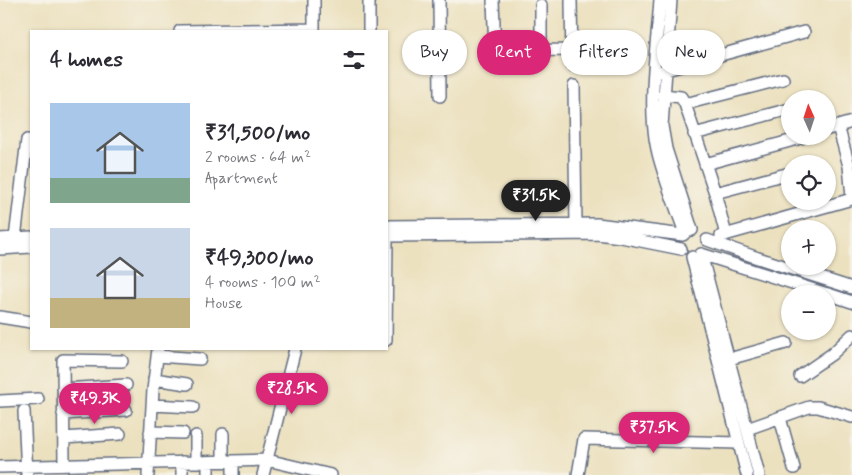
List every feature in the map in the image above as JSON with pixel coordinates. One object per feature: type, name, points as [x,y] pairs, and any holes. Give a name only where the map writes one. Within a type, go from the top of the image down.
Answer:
[{"type":"street","points":[[314,0],[314,30]]},
{"type":"street","points":[[369,0],[369,30]]},
{"type":"street","points":[[439,0],[440,96]]},
{"type":"street","points":[[493,0],[494,30]]},
{"type":"street","points":[[571,0],[572,30]]},
{"type":"street","points":[[660,0],[660,30]]},
{"type":"street","points":[[666,30],[671,0]]},
{"type":"street","points":[[541,5],[541,30]]},
{"type":"street","points":[[725,53],[804,32]]},
{"type":"street","points":[[660,75],[663,95],[662,126],[686,233]]},
{"type":"street","points":[[660,75],[654,126],[657,150],[686,233]]},
{"type":"street","points":[[685,104],[783,79]]},
{"type":"street","points":[[574,86],[576,224]]},
{"type":"street","points":[[663,95],[681,98],[685,104],[715,193],[726,235]]},
{"type":"street","points":[[694,134],[781,111]]},
{"type":"street","points":[[836,126],[852,122]]},
{"type":"street","points":[[707,240],[852,198],[848,166],[836,135]]},
{"type":"street","points":[[15,238],[26,140]]},
{"type":"street","points":[[705,164],[781,143]]},
{"type":"street","points":[[715,193],[781,175]]},
{"type":"street","points":[[388,226],[576,224],[686,233],[700,231],[707,240],[852,288]]},
{"type":"street","points":[[681,249],[681,239],[686,233]]},
{"type":"street","points":[[388,236],[596,234],[681,249],[684,253],[697,255],[797,285]]},
{"type":"street","points":[[0,239],[30,238]]},
{"type":"street","points":[[697,255],[707,246],[707,240]]},
{"type":"street","points":[[0,249],[30,247]]},
{"type":"street","points":[[697,255],[729,359],[758,475]]},
{"type":"street","points":[[697,255],[738,443],[747,475]]},
{"type":"street","points":[[836,297],[852,302]]},
{"type":"street","points":[[0,318],[30,322]]},
{"type":"street","points":[[800,376],[832,354],[852,335]]},
{"type":"street","points":[[729,359],[786,343]]},
{"type":"street","points":[[263,475],[295,350]]},
{"type":"street","points":[[148,469],[157,352],[200,359]]},
{"type":"street","points":[[61,469],[64,438],[63,360],[122,361]]},
{"type":"street","points":[[154,379],[187,384]]},
{"type":"street","points":[[63,389],[126,385]]},
{"type":"street","points":[[0,401],[38,399]]},
{"type":"street","points":[[152,405],[193,407]]},
{"type":"street","points":[[747,429],[809,407],[818,407],[852,417]]},
{"type":"street","points":[[63,414],[126,410]]},
{"type":"street","points":[[24,411],[26,471]]},
{"type":"street","points":[[780,418],[794,468]]},
{"type":"street","points":[[150,432],[183,433]]},
{"type":"street","points":[[64,438],[120,434]]},
{"type":"street","points":[[223,434],[228,461],[233,475]]},
{"type":"street","points":[[196,436],[196,462]]},
{"type":"street","points":[[578,475],[584,439],[738,443]]},
{"type":"street","points":[[0,467],[26,471],[61,469],[111,470],[148,469],[182,462],[267,460],[331,475]]},
{"type":"street","points":[[182,462],[182,475]]},
{"type":"street","points":[[208,462],[208,475]]}]
